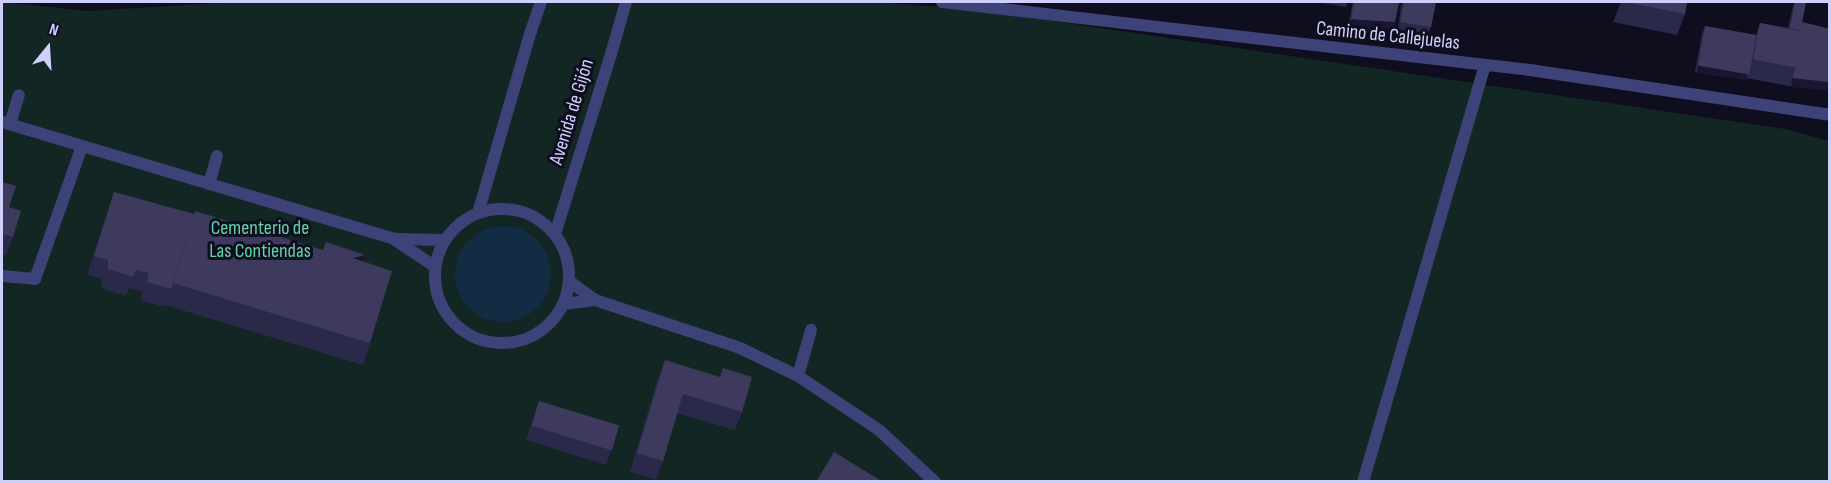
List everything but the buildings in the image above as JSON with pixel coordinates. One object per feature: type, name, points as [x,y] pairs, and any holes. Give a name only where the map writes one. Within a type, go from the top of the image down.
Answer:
[{"type":"street","points":[[478,213],[520,211],[555,234],[568,264],[569,281],[563,304],[532,337],[497,344],[479,340],[463,332],[440,305],[434,266],[444,240],[478,213],[541,2]]},
{"type":"street","name":"Avenida de Gijón","points":[[555,234],[626,2]]},
{"type":"street","name":"Camino de Callejuelas","points":[[942,2],[1485,66],[1830,115]]},
{"type":"street","points":[[1363,482],[1485,66]]},
{"type":"street","points":[[19,95],[6,123],[394,239],[444,240]]},
{"type":"street","points":[[2,276],[35,279],[82,146]]},
{"type":"street","points":[[209,184],[217,156]]},
{"type":"street","points":[[394,239],[434,266]]},
{"type":"street","points":[[569,281],[595,300],[740,348],[798,376],[879,430],[934,482]]},
{"type":"street","points":[[563,304],[595,300]]},
{"type":"street","points":[[798,376],[811,330]]},
{"type":"green space","name":"Cementerio de Las Contiendas","points":[[2,2],[88,11],[235,2],[876,2],[979,10],[1785,129],[1829,141],[1829,481],[2,481]]},
{"type":"water","points":[[494,226],[512,226],[530,234],[543,247],[551,265],[548,293],[530,314],[512,322],[494,322],[476,314],[463,301],[455,283],[455,265],[463,247],[476,234]]}]
